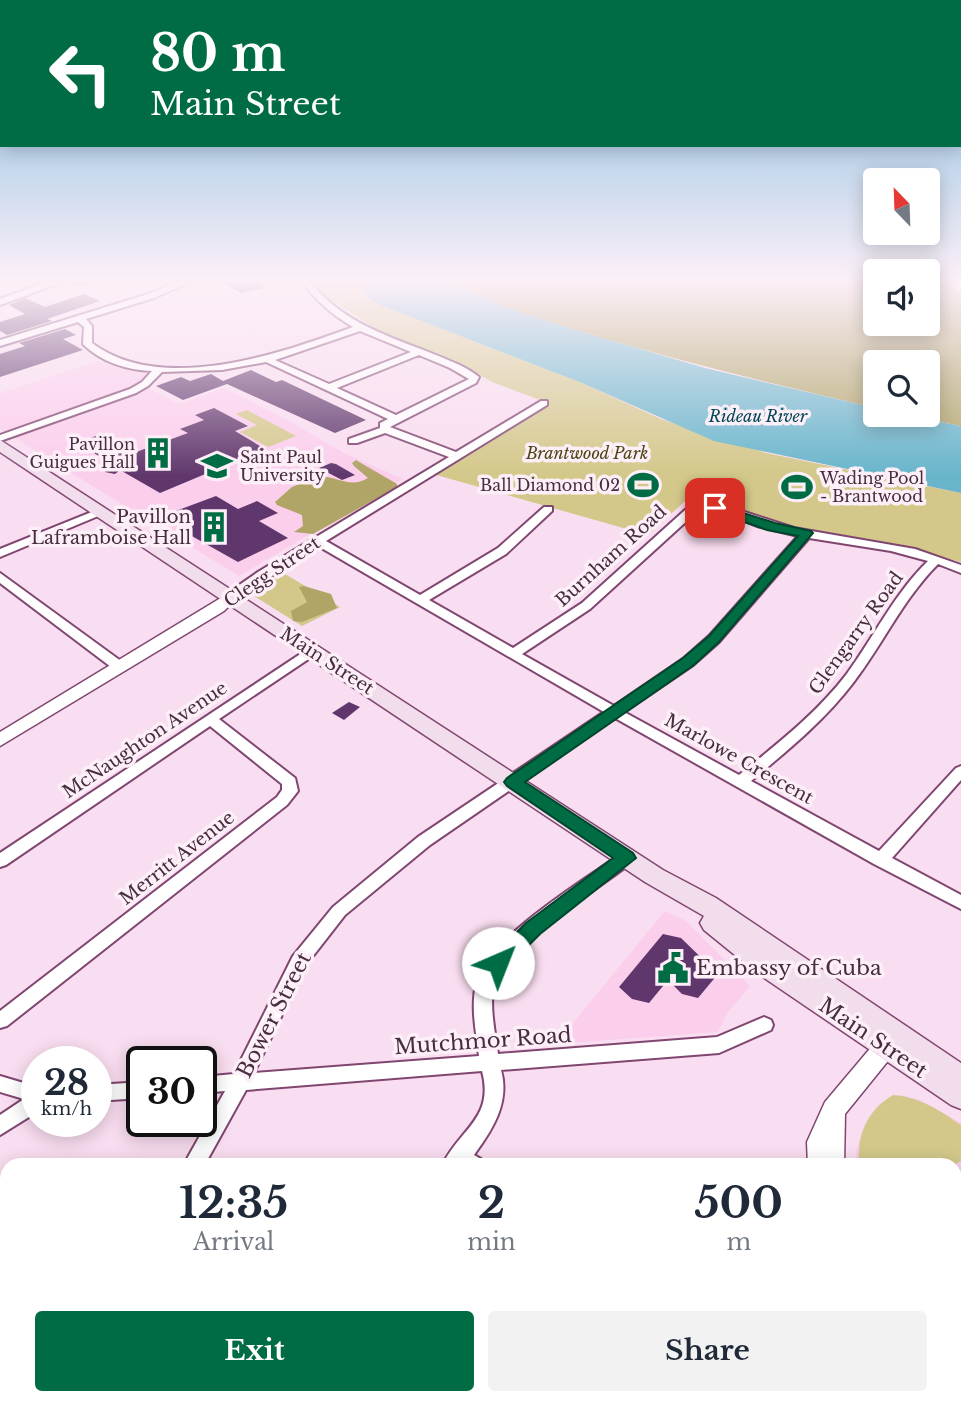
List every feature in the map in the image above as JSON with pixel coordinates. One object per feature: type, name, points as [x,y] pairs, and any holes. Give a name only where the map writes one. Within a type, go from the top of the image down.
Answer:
[{"type":"main road","name":"Main Street","points":[[0,445],[654,876],[766,966],[961,1078]]},
{"type":"main road","name":"Main Street","points":[[891,1040],[961,1096]]},
{"type":"street","points":[[87,345],[100,355],[133,365],[160,369],[214,368],[266,359],[309,345]]},
{"type":"street","points":[[386,429],[384,425],[395,418],[473,381],[474,377],[401,345]]},
{"type":"street","points":[[328,388],[418,352]]},
{"type":"street","points":[[266,359],[395,418]]},
{"type":"street","points":[[0,438],[133,391],[145,384],[160,369]]},
{"type":"street","name":"Clegg Street","points":[[0,740],[218,608],[229,598],[317,541],[544,403]]},
{"type":"street","points":[[353,441],[386,429],[457,456]]},
{"type":"street","name":"Burnham Road","points":[[513,654],[586,606],[694,505],[705,504],[772,527],[807,533]]},
{"type":"street","points":[[420,600],[502,551],[548,509]]},
{"type":"street","points":[[0,553],[99,512]]},
{"type":"street","points":[[807,533],[936,559],[961,569]]},
{"type":"street","name":"Bower Street","points":[[198,1158],[225,1112],[299,961],[323,928],[404,856],[688,662],[714,639],[807,533]]},
{"type":"street","name":"Marlowe Crescent","points":[[317,541],[614,712],[961,904]]},
{"type":"street","name":"Glengarry Road","points":[[740,782],[816,719],[834,698],[910,589],[936,559]]},
{"type":"street","points":[[0,577],[120,667]]},
{"type":"street","name":"McNaughton Avenue","points":[[0,861],[312,651]]},
{"type":"street","name":"Merritt Avenue","points":[[0,1021],[282,801],[290,791],[290,782],[211,720]]},
{"type":"street","points":[[880,860],[961,771]]},
{"type":"street","points":[[465,1158],[489,1115],[496,1090],[490,1064],[484,986],[487,976],[508,950],[626,858]]},
{"type":"street","name":"Mutchmor Road","points":[[217,1084],[719,1045],[764,1025]]},
{"type":"street","points":[[821,1158],[820,1142],[834,1110],[891,1040]]},
{"type":"street","points":[[0,1084],[21,1090]]},
{"type":"street","points":[[831,1158],[834,1110]]},
{"type":"street","points":[[0,1126],[21,1112]]},
{"type":"shaded area","points":[[624,345],[961,345],[961,426],[940,422],[940,350],[863,350],[863,405]]},
{"type":"shaded area","name":"Saint Paul University","points":[[98,361],[133,370],[165,372],[150,385],[150,389],[179,404],[224,388],[288,420],[344,453],[403,479],[239,576],[0,429],[0,393]]},
{"type":"shaded area","points":[[356,460],[397,484],[397,487],[313,534],[294,532],[303,526],[302,515],[275,502],[292,487],[316,477],[348,482],[368,478],[352,463]]},
{"type":"shaded area","points":[[299,587],[331,594],[337,608],[302,622],[293,621],[291,611],[307,602]]},
{"type":"shaded area","points":[[665,911],[686,921],[750,986],[728,1012],[718,1032],[567,1043],[573,1023]]},
{"type":"shaded area","points":[[900,1095],[920,1100],[961,1123],[961,1158],[856,1158],[856,1151],[865,1124],[879,1104]]},
{"type":"green space","name":"Brantwood Park","points":[[414,345],[482,345],[582,383],[661,419],[766,453],[961,493],[961,562],[887,543],[777,523],[694,496],[648,535],[433,474],[548,403],[492,382],[463,365]]},
{"type":"green space","points":[[247,410],[296,436],[268,447],[240,432],[257,425],[236,414]]},
{"type":"green space","points":[[280,571],[340,607],[302,626],[251,594],[259,583]]},
{"type":"green space","points":[[893,1095],[921,1101],[961,1125],[961,1158],[859,1158],[865,1125],[884,1101]]},
{"type":"water","name":"Rideau River","points":[[482,345],[625,345],[705,368],[863,405],[863,427],[940,427],[940,422],[961,426],[961,493],[714,441],[582,383]]},
{"type":"building","points":[[22,345],[73,345],[83,350],[0,377],[0,354],[25,346]]},
{"type":"building","points":[[251,370],[276,382],[282,380],[366,420],[335,433],[227,384],[183,400],[156,386],[181,377],[190,381],[211,374],[223,381]]},
{"type":"building","name":"Pavillon Guigues Hall","points":[[214,408],[248,426],[235,431],[265,449],[160,493],[120,470],[115,474],[105,472],[109,462],[77,443],[96,436],[128,455],[188,433],[180,429],[204,420],[195,415]]},
{"type":"building","points":[[331,463],[355,475],[342,480],[319,468]]},
{"type":"building","name":"Pavillon Laframboise Hall","points":[[216,496],[238,509],[257,501],[278,513],[259,521],[288,538],[238,562],[190,535],[193,534],[165,515]]},
{"type":"building","points":[[349,702],[360,707],[344,720],[332,713]]},
{"type":"building","name":"Embassy of Cuba","points":[[663,934],[681,938],[718,974],[698,998],[682,994],[668,980],[649,1003],[632,999],[619,987]]},
{"type":"place","name":"Pavillon Guigues Hall","points":[[158,453]]},
{"type":"place","name":"Saint Paul University","points":[[217,466]]},
{"type":"place","name":"Ball Diamond 02","points":[[643,485]]},
{"type":"place","name":"Wading Pool - Brantwood","points":[[797,487]]},
{"type":"place","name":"Pavillon Laframboise Hall","points":[[214,527]]},
{"type":"place","name":"Embassy of Cuba","points":[[673,968]]},
{"type":"route","points":[[498,963],[508,950],[533,929],[626,858],[513,782],[688,662],[714,639],[745,600],[807,533],[772,527],[715,508]]}]
